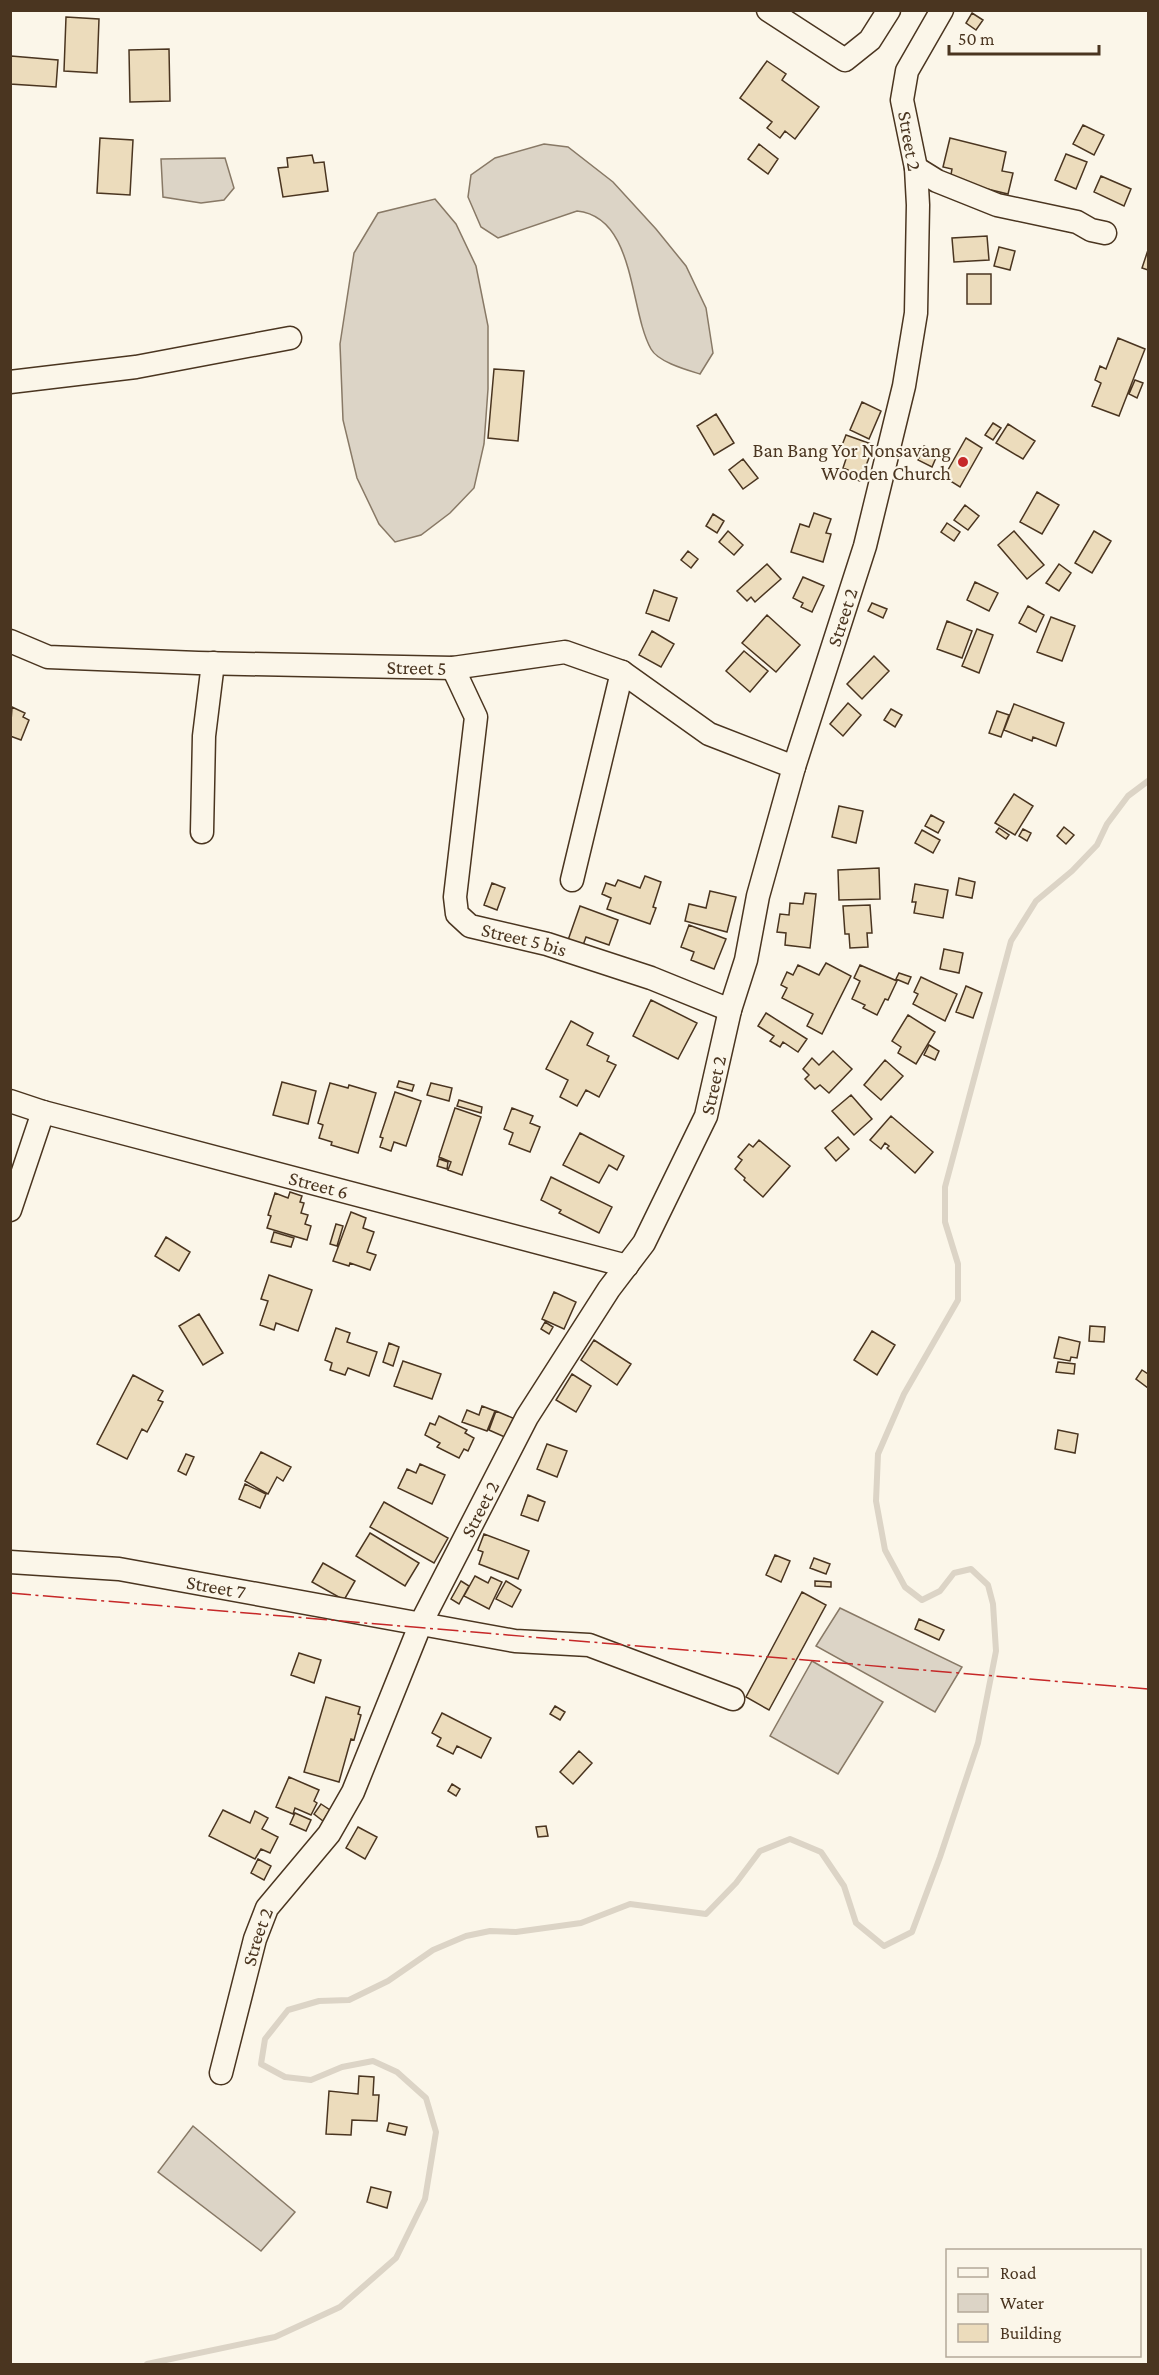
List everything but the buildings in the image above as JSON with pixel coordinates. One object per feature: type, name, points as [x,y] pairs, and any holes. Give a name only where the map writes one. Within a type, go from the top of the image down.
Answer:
[{"type":"street","points":[[768,10],[845,60],[870,40],[889,10]]},
{"type":"street","name":"Street 2","points":[[221,2073],[252,1949],[267,1908],[329,1834],[352,1792],[421,1623],[527,1417],[609,1289],[644,1243],[706,1116],[730,1010],[746,960],[758,896],[794,767],[865,546],[904,386],[916,313],[919,247],[916,168],[902,100],[907,71],[942,10]]},
{"type":"street","points":[[916,168],[936,181],[997,205],[1077,222],[1091,230],[1105,233]]},
{"type":"street","points":[[10,382],[136,367],[290,338]]},
{"type":"street","name":"Street 5","points":[[10,642],[48,657],[453,668],[565,652],[622,672],[709,734],[794,767]]},
{"type":"street","points":[[202,832],[204,736],[213,663]]},
{"type":"street","name":"Street 5 bis","points":[[453,668],[476,717],[455,897],[457,914],[470,926],[547,944],[651,978],[730,1010]]},
{"type":"street","points":[[572,880],[622,672]]},
{"type":"street","name":"Street 6","points":[[10,1101],[42,1112],[627,1266]]},
{"type":"street","points":[[10,1210],[42,1112]]},
{"type":"street","name":"Street 7","points":[[10,1562],[119,1569],[515,1641],[589,1645],[733,1699]]},
{"type":"water","points":[[544,144],[568,147],[613,182],[686,266],[706,308],[713,353],[700,374],[666,362],[651,349],[644,332],[621,247],[610,230],[596,217],[577,211],[498,238],[481,227],[468,197],[471,175],[495,158]]},
{"type":"water","points":[[225,158],[234,188],[224,200],[201,203],[163,197],[161,159]]},
{"type":"water","points":[[435,199],[456,224],[476,266],[488,326],[488,389],[484,444],[474,488],[450,513],[421,535],[395,542],[379,524],[357,478],[343,420],[340,344],[354,253],[378,213]]},
{"type":"water","points":[[840,1608],[962,1667],[935,1712],[816,1646]]},
{"type":"water","points":[[812,1661],[883,1702],[838,1774],[770,1736]]},
{"type":"water","points":[[193,2126],[295,2212],[261,2251],[158,2172]]},
{"type":"waterway","points":[[147,2364],[275,2337],[340,2307],[396,2258],[425,2199],[436,2132],[426,2098],[397,2072],[373,2061],[342,2067],[311,2080],[285,2077],[261,2064],[265,2039],[288,2010],[319,2001],[349,2000],[388,1981],[433,1950],[466,1936],[490,1931],[516,1932],[581,1923],[630,1904],[706,1914],[736,1883],[760,1851],[790,1839],[821,1852],[844,1886],[856,1923],[884,1946],[912,1932],[978,1743],[996,1651],[993,1604],[988,1585],[971,1569],[954,1573],[940,1591],[922,1600],[905,1587],[885,1550],[876,1501],[878,1454],[904,1394],[958,1300],[958,1264],[945,1222],[945,1187],[1011,941],[1036,901],[1072,871],[1097,845],[1107,824],[1128,796],[1148,781]]},
{"type":"power","points":[[10,1593],[1148,1689]]},
{"type":"place","name":"Ban Bang Yor Nonsavang Wooden Church","points":[[963,462]]}]
